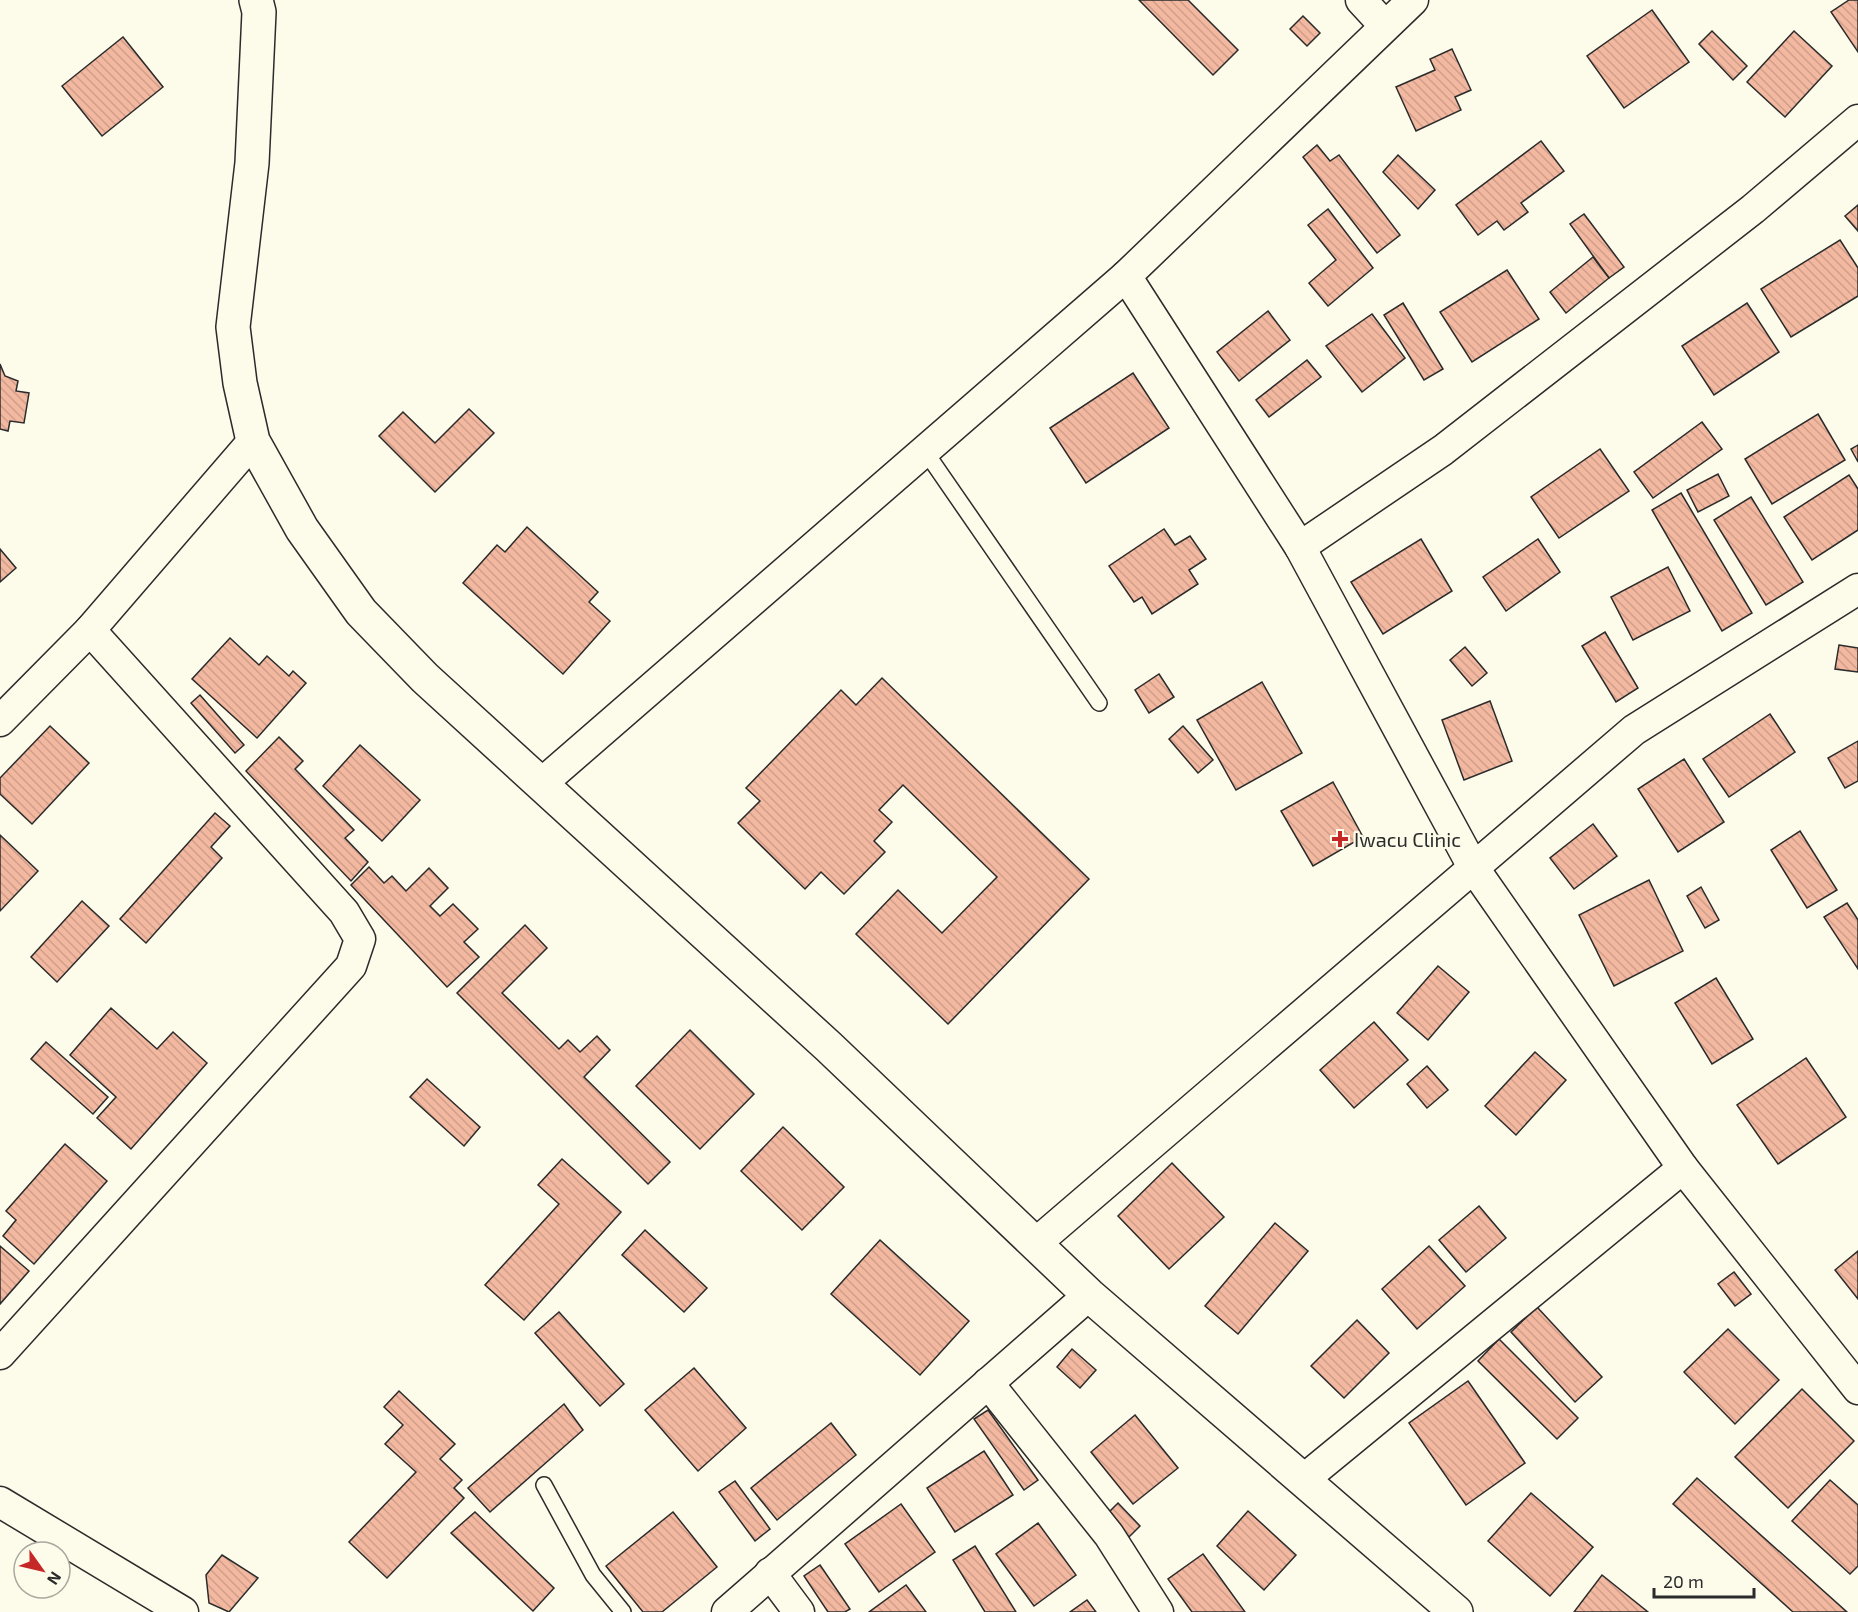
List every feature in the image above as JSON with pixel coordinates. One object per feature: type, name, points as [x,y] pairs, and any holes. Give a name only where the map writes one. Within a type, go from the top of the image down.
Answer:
[{"type":"street","points":[[256,0],[259,12],[252,163],[233,327],[240,383],[253,441],[302,530],[362,612],[425,678],[829,1047],[1089,1295],[1456,1612]]},
{"type":"street","points":[[1361,0],[1385,26]]},
{"type":"street","points":[[541,784],[1126,276],[1413,0]]},
{"type":"street","points":[[1300,547],[1443,450],[1753,209],[1858,120]]},
{"type":"street","points":[[1126,276],[1300,547],[1473,867],[1683,1168],[1858,1389]]},
{"type":"street","points":[[0,721],[90,630],[253,441]]},
{"type":"street","points":[[1035,1244],[1634,730],[1858,590]]},
{"type":"street","points":[[0,1354],[351,966],[360,939],[344,912],[90,630]]},
{"type":"street","points":[[1303,1480],[1683,1168]]},
{"type":"street","points":[[727,1612],[1089,1295]]},
{"type":"street","points":[[988,1383],[1109,1535],[1158,1612]]},
{"type":"street","points":[[0,1503],[183,1612]]},
{"type":"street","points":[[770,1573],[799,1612]]},
{"type":"lane","points":[[925,451],[1099,703]]},
{"type":"lane","points":[[544,1485],[593,1575],[623,1612]]},
{"type":"building","points":[[1139,0],[1188,0],[1238,50],[1213,75]]},
{"type":"building","points":[[1849,0],[1858,0],[1858,52],[1831,12]]},
{"type":"building","points":[[1652,10],[1689,62],[1624,108],[1587,56]]},
{"type":"building","points":[[1303,16],[1320,33],[1307,46],[1290,29]]},
{"type":"building","points":[[1712,31],[1747,66],[1733,80],[1699,44]]},
{"type":"building","points":[[1794,31],[1832,66],[1785,117],[1747,82]]},
{"type":"building","points":[[123,37],[163,87],[102,136],[62,86]]},
{"type":"building","points":[[1452,49],[1471,90],[1455,97],[1461,110],[1416,131],[1396,87],[1435,70],[1430,59]]},
{"type":"building","points":[[1541,141],[1564,171],[1521,203],[1528,212],[1504,230],[1497,221],[1478,235],[1456,205]]},
{"type":"building","points":[[1317,145],[1330,161],[1339,155],[1400,235],[1377,253],[1303,157]]},
{"type":"building","points":[[1398,155],[1435,190],[1418,209],[1383,172]]},
{"type":"building","points":[[1858,205],[1858,231],[1845,216]]},
{"type":"building","points":[[1328,209],[1373,268],[1328,306],[1309,283],[1336,260],[1308,225]]},
{"type":"building","points":[[1584,214],[1624,267],[1609,278],[1570,224]]},
{"type":"building","points":[[1840,240],[1858,268],[1858,296],[1791,337],[1761,289]]},
{"type":"building","points":[[1593,257],[1609,278],[1566,313],[1550,292]]},
{"type":"building","points":[[1507,270],[1539,319],[1472,362],[1440,312]]},
{"type":"building","points":[[1403,303],[1443,369],[1424,380],[1384,315]]},
{"type":"building","points":[[1747,303],[1779,352],[1714,395],[1682,346]]},
{"type":"building","points":[[1268,311],[1290,340],[1239,381],[1217,352]]},
{"type":"building","points":[[1372,314],[1405,358],[1362,392],[1326,346]]},
{"type":"building","points":[[1307,360],[1321,377],[1269,417],[1256,400]]},
{"type":"building","points":[[0,364],[5,376],[18,381],[16,391],[29,393],[24,423],[10,421],[8,431],[0,429]]},
{"type":"building","points":[[1133,373],[1169,428],[1086,483],[1050,428]]},
{"type":"building","points":[[469,409],[494,433],[435,492],[379,436],[403,412],[435,443]]},
{"type":"building","points":[[1818,414],[1845,460],[1772,504],[1745,459]]},
{"type":"building","points":[[1702,422],[1722,449],[1653,498],[1634,472]]},
{"type":"building","points":[[1858,445],[1858,462],[1851,449]]},
{"type":"building","points":[[1600,449],[1629,491],[1559,538],[1531,497]]},
{"type":"building","points":[[1718,474],[1729,496],[1698,512],[1687,490]]},
{"type":"building","points":[[1849,475],[1858,489],[1858,530],[1812,560],[1784,517]]},
{"type":"building","points":[[1681,493],[1752,613],[1722,631],[1652,510]]},
{"type":"building","points":[[1751,497],[1803,582],[1766,605],[1714,520]]},
{"type":"building","points":[[527,527],[598,592],[589,602],[610,621],[563,674],[463,583],[497,545],[505,552]]},
{"type":"building","points":[[1164,529],[1175,545],[1190,536],[1206,559],[1189,570],[1198,584],[1152,614],[1142,597],[1134,602],[1109,566]]},
{"type":"building","points":[[1421,539],[1452,591],[1383,634],[1351,582]]},
{"type":"building","points":[[1538,539],[1560,572],[1506,611],[1483,577]]},
{"type":"building","points":[[0,549],[16,568],[0,582]]},
{"type":"building","points":[[1668,567],[1690,611],[1633,640],[1611,597]]},
{"type":"building","points":[[1605,632],[1638,688],[1616,702],[1582,646]]},
{"type":"building","points":[[230,638],[259,665],[267,656],[289,676],[293,671],[306,683],[257,738],[192,679]]},
{"type":"building","points":[[1839,645],[1858,648],[1858,672],[1835,669]]},
{"type":"building","points":[[1465,647],[1487,673],[1472,686],[1450,660]]},
{"type":"building","points":[[1159,674],[1174,697],[1149,713],[1135,690]]},
{"type":"building","points":[[882,678],[1089,879],[948,1024],[856,934],[898,890],[942,933],[997,877],[903,785],[879,810],[892,822],[874,841],[885,852],[844,894],[821,872],[805,889],[738,823],[760,801],[746,788],[841,690],[856,705]]},
{"type":"building","points":[[1262,682],[1302,753],[1236,790],[1197,720]]},
{"type":"building","points":[[200,695],[244,745],[235,753],[191,703]]},
{"type":"building","points":[[1490,701],[1512,761],[1464,780],[1442,720]]},
{"type":"building","points":[[1770,714],[1795,752],[1729,797],[1703,759]]},
{"type":"building","points":[[50,726],[89,763],[32,824],[0,794],[0,778]]},
{"type":"building","points":[[1183,726],[1213,760],[1198,773],[1169,739]]},
{"type":"building","points":[[279,737],[303,761],[295,769],[354,830],[345,838],[368,862],[351,881],[246,771]]},
{"type":"building","points":[[1858,741],[1858,781],[1845,788],[1828,758]]},
{"type":"building","points":[[360,745],[420,800],[382,841],[323,786]]},
{"type":"building","points":[[1684,759],[1724,822],[1678,852],[1638,789]]},
{"type":"building","points":[[1333,782],[1363,837],[1313,866],[1281,811]]},
{"type":"building","points":[[215,813],[230,826],[211,847],[222,858],[146,943],[120,919]]},
{"type":"building","points":[[1593,824],[1617,856],[1574,889],[1550,858]]},
{"type":"building","points":[[1800,831],[1837,890],[1807,908],[1771,850]]},
{"type":"building","points":[[0,835],[38,871],[0,911]]},
{"type":"building","points":[[369,867],[384,883],[392,876],[406,891],[429,868],[448,888],[430,906],[440,916],[453,904],[478,929],[464,942],[479,957],[447,987],[351,885]]},
{"type":"building","points":[[1649,880],[1683,951],[1614,986],[1579,915]]},
{"type":"building","points":[[1701,887],[1719,920],[1705,928],[1687,896]]},
{"type":"building","points":[[82,901],[109,926],[57,982],[31,957]]},
{"type":"building","points":[[1847,903],[1858,920],[1858,969],[1824,917]]},
{"type":"building","points":[[525,925],[547,948],[502,993],[559,1049],[568,1040],[580,1052],[597,1036],[610,1050],[584,1077],[670,1162],[648,1184],[457,993]]},
{"type":"building","points":[[1438,966],[1469,992],[1428,1040],[1397,1013]]},
{"type":"building","points":[[1716,978],[1753,1039],[1712,1064],[1675,1003]]},
{"type":"building","points":[[111,1008],[157,1049],[173,1032],[207,1063],[131,1149],[97,1118],[116,1097],[70,1055]]},
{"type":"building","points":[[1374,1022],[1408,1060],[1354,1108],[1320,1070]]},
{"type":"building","points":[[690,1030],[754,1094],[700,1149],[636,1086]]},
{"type":"building","points":[[46,1042],[108,1097],[93,1114],[31,1059]]},
{"type":"building","points":[[1535,1052],[1566,1080],[1516,1135],[1485,1106]]},
{"type":"building","points":[[1806,1058],[1846,1117],[1778,1164],[1737,1105]]},
{"type":"building","points":[[1427,1066],[1448,1090],[1427,1108],[1407,1084]]},
{"type":"building","points":[[427,1079],[480,1127],[464,1146],[410,1097]]},
{"type":"building","points":[[783,1127],[844,1187],[802,1230],[741,1171]]},
{"type":"building","points":[[65,1144],[107,1181],[34,1264],[3,1236],[16,1220],[6,1211]]},
{"type":"building","points":[[562,1159],[621,1212],[524,1320],[485,1285],[559,1204],[538,1185]]},
{"type":"building","points":[[1172,1163],[1224,1217],[1169,1269],[1118,1216]]},
{"type":"building","points":[[1479,1206],[1506,1238],[1466,1272],[1439,1240]]},
{"type":"building","points":[[1275,1223],[1308,1251],[1238,1334],[1205,1306]]},
{"type":"building","points":[[645,1230],[707,1288],[684,1312],[622,1255]]},
{"type":"building","points":[[880,1240],[969,1321],[920,1375],[831,1294]]},
{"type":"building","points":[[0,1246],[29,1271],[0,1304]]},
{"type":"building","points":[[1429,1246],[1465,1286],[1417,1329],[1382,1289]]},
{"type":"building","points":[[1858,1251],[1858,1299],[1835,1270]]},
{"type":"building","points":[[1734,1272],[1751,1294],[1735,1306],[1718,1284]]},
{"type":"building","points":[[1537,1307],[1602,1377],[1575,1402],[1511,1332]]},
{"type":"building","points":[[559,1312],[624,1384],[600,1406],[535,1333]]},
{"type":"building","points":[[1357,1320],[1389,1353],[1344,1398],[1311,1366]]},
{"type":"building","points":[[1728,1329],[1779,1380],[1735,1424],[1684,1372]]},
{"type":"building","points":[[1499,1339],[1578,1418],[1557,1439],[1478,1361]]},
{"type":"building","points":[[1072,1349],[1096,1370],[1080,1388],[1057,1367]]},
{"type":"building","points":[[694,1368],[746,1428],[698,1471],[645,1410]]},
{"type":"building","points":[[1468,1381],[1525,1463],[1466,1505],[1409,1423]]},
{"type":"building","points":[[1802,1389],[1854,1441],[1788,1508],[1735,1457]]},
{"type":"building","points":[[399,1391],[455,1444],[440,1459],[462,1480],[454,1488],[464,1498],[387,1578],[349,1542],[416,1472],[385,1444],[403,1425],[384,1407]]},
{"type":"building","points":[[564,1404],[583,1430],[490,1512],[468,1488]]},
{"type":"building","points":[[988,1410],[1038,1480],[1024,1490],[974,1419]]},
{"type":"building","points":[[1135,1415],[1178,1468],[1133,1504],[1091,1452]]},
{"type":"building","points":[[831,1423],[856,1455],[777,1520],[751,1488]]},
{"type":"building","points":[[984,1451],[1013,1495],[955,1532],[927,1488]]},
{"type":"building","points":[[1697,1478],[1847,1612],[1793,1612],[1673,1504]]},
{"type":"building","points":[[1830,1480],[1858,1505],[1858,1566],[1850,1574],[1792,1521]]},
{"type":"building","points":[[735,1481],[770,1529],[755,1541],[719,1492]]},
{"type":"building","points":[[1531,1493],[1593,1547],[1550,1596],[1488,1541]]},
{"type":"building","points":[[1118,1503],[1140,1526],[1129,1537],[1107,1514]]},
{"type":"building","points":[[901,1504],[935,1552],[879,1592],[845,1544]]},
{"type":"building","points":[[1248,1511],[1296,1555],[1264,1590],[1217,1546]]},
{"type":"building","points":[[475,1512],[554,1588],[533,1611],[451,1533]]},
{"type":"building","points":[[673,1512],[717,1567],[662,1612],[643,1612],[606,1566]]},
{"type":"building","points":[[1038,1523],[1076,1575],[1034,1606],[996,1554]]},
{"type":"building","points":[[975,1546],[1016,1612],[985,1612],[953,1560]]},
{"type":"building","points":[[1203,1554],[1245,1612],[1192,1612],[1168,1579]]},
{"type":"building","points":[[222,1555],[258,1578],[229,1612],[209,1603],[206,1575]]},
{"type":"building","points":[[820,1565],[850,1609],[845,1612],[828,1612],[804,1576]]},
{"type":"building","points":[[1602,1575],[1648,1612],[1574,1612]]},
{"type":"building","points":[[906,1585],[926,1612],[869,1612]]},
{"type":"building","points":[[1087,1600],[1096,1612],[1070,1612]]},
{"type":"place","name":"Iwacu Clinic","points":[[1340,839]]}]
